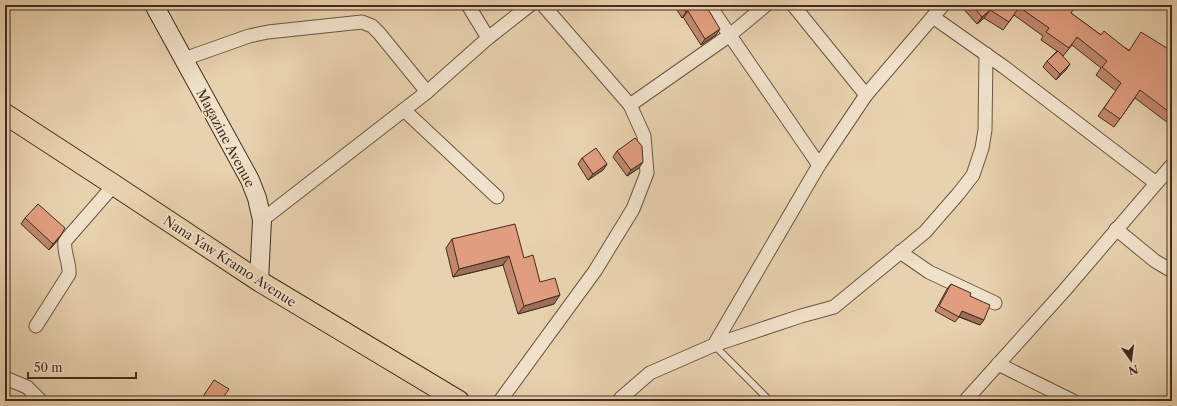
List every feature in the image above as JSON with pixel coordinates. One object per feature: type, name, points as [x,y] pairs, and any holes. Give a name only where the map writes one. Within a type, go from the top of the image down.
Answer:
[{"type":"main road","name":"Nana Yaw Kramo Avenue","points":[[6,118],[114,184],[259,281],[459,401]]},
{"type":"street","name":"Magazine Avenue","points":[[154,5],[250,180],[257,198],[262,220],[259,281]]},
{"type":"street","points":[[468,5],[488,38]]},
{"type":"street","points":[[262,220],[427,92],[488,38],[530,5]]},
{"type":"street","points":[[500,401],[595,271],[633,209],[646,173],[644,136],[630,105],[544,5]]},
{"type":"street","points":[[709,5],[819,165]]},
{"type":"street","points":[[630,105],[730,35],[766,5]]},
{"type":"street","points":[[793,5],[866,95]]},
{"type":"street","points":[[714,345],[819,165],[866,95],[940,8],[986,54],[1156,183]]},
{"type":"street","points":[[184,59],[249,36],[268,32],[362,22],[372,26],[379,33],[427,92]]},
{"type":"street","points":[[619,401],[650,373],[714,345],[801,316],[834,307],[925,232],[973,175],[982,148],[985,130],[986,54]]},
{"type":"street","points":[[404,110],[497,197]]},
{"type":"street","points":[[965,401],[1172,165]]},
{"type":"street","points":[[36,326],[69,274],[69,267],[64,246],[65,241],[114,184]]},
{"type":"street","points":[[1116,229],[1155,261],[1172,271]]},
{"type":"street","points":[[900,252],[929,272],[995,303]]},
{"type":"street","points":[[998,364],[1073,401]]},
{"type":"street","points":[[5,378],[27,387],[41,401]]},
{"type":"lane","points":[[714,345],[770,401]]},
{"type":"building","points":[[682,5],[703,5],[706,10],[708,9],[720,29],[705,39],[688,11],[686,12]]},
{"type":"building","points":[[972,5],[1072,5],[1075,7],[1071,13],[1101,35],[1104,31],[1129,51],[1141,32],[1170,50],[1172,47],[1172,114],[1140,90],[1120,119],[1104,108],[1121,83],[1102,67],[1107,61],[1077,37],[1069,48],[1046,32],[1049,28],[1019,7],[1009,22],[990,10],[982,17]]},
{"type":"building","points":[[1058,51],[1070,64],[1060,74],[1047,61]]},
{"type":"building","points":[[635,138],[642,146],[643,162],[631,170],[617,151]]},
{"type":"building","points":[[596,148],[607,164],[593,174],[582,158]]},
{"type":"building","points":[[38,204],[65,228],[53,244],[25,218]]},
{"type":"building","points":[[515,224],[524,258],[533,255],[540,282],[555,278],[560,295],[524,306],[509,256],[459,269],[452,239]]},
{"type":"building","points":[[951,284],[971,293],[970,296],[990,305],[984,320],[962,311],[959,317],[939,306]]},
{"type":"building","points":[[214,380],[229,389],[221,401],[200,401]]}]
